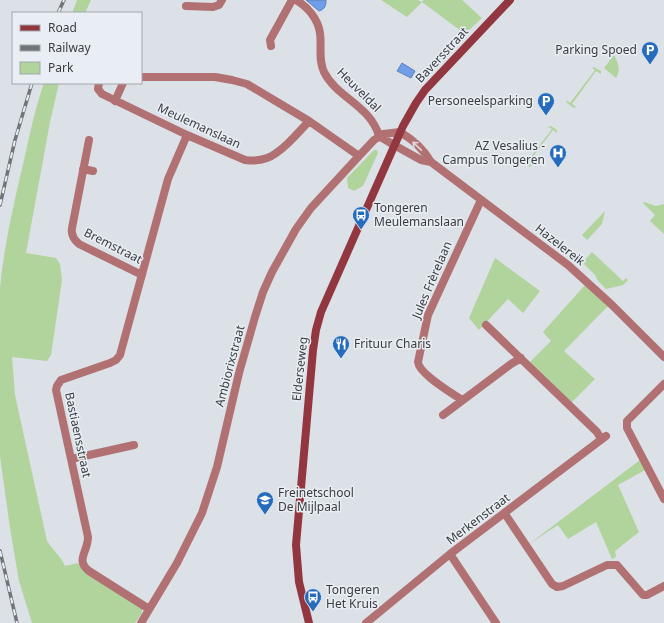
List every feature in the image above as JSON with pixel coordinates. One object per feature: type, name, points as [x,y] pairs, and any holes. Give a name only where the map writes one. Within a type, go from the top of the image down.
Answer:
[{"type":"main road","name":"Baversstraat","points":[[400,132],[411,110],[425,90],[510,0]]},
{"type":"main road","name":"Elderseweg","points":[[309,623],[299,582],[296,545],[316,330],[324,304],[400,132]]},
{"type":"street","points":[[186,6],[213,7],[219,5],[222,0]]},
{"type":"street","points":[[271,46],[270,40],[292,0]]},
{"type":"street","name":"Heuveldal","points":[[296,0],[303,4],[310,12],[319,27],[321,65],[325,74],[335,86],[369,116],[375,123],[379,136]]},
{"type":"street","points":[[142,77],[215,77],[232,80],[254,87],[309,121],[359,156]]},
{"type":"street","name":"Meulemanslaan","points":[[98,84],[97,86],[99,92],[116,101],[187,135],[245,160],[254,161],[266,159],[274,155],[309,121]]},
{"type":"street","points":[[116,101],[123,84]]},
{"type":"street","points":[[379,136],[383,134],[400,132]]},
{"type":"street","name":"Hazelereik","points":[[400,132],[427,155],[431,162],[568,265],[612,305],[664,357]]},
{"type":"street","name":"Bastiaensstraat","points":[[149,609],[89,571],[83,564],[82,557],[88,545],[88,537],[56,390],[61,380],[110,363],[116,360],[120,355],[168,179],[187,135]]},
{"type":"street","points":[[379,136],[394,145]]},
{"type":"street","name":"Ambiorixstraat","points":[[140,623],[177,562],[202,513],[217,467],[239,373],[255,317],[266,286],[296,229],[311,208],[379,136]]},
{"type":"street","name":"Bremstraat","points":[[89,140],[71,232],[74,239],[79,244],[142,275]]},
{"type":"street","name":"Hazelereik","points":[[394,145],[421,160],[431,162]]},
{"type":"street","points":[[83,169],[93,171]]},
{"type":"street","name":"Jules Frèrelaan","points":[[462,400],[429,376],[418,366],[418,362],[428,315],[480,200]]},
{"type":"street","points":[[443,415],[521,358],[486,325]]},
{"type":"street","name":"Merkenstraat","points":[[366,623],[450,554],[505,514],[603,438],[521,358]]},
{"type":"street","points":[[619,427],[664,384]]},
{"type":"street","points":[[626,421],[627,428],[664,499]]},
{"type":"street","points":[[71,459],[134,445]]},
{"type":"street","points":[[505,514],[552,584],[557,587],[563,586],[607,565],[613,564],[617,565],[643,595],[647,595],[664,586]]},
{"type":"street","points":[[450,554],[496,623]]},
{"type":"green space","points":[[77,0],[91,0],[85,12],[72,12]]},
{"type":"green space","points":[[381,0],[418,0],[421,2],[424,0],[462,0],[482,18],[465,34],[422,2],[407,17]]},
{"type":"green space","points":[[614,55],[618,66],[618,75],[616,78],[604,68]]},
{"type":"green space","points":[[594,67],[601,71],[601,74],[596,71],[572,104],[576,107],[574,108],[567,103],[566,100],[570,103],[595,70],[592,68]]},
{"type":"green space","points":[[44,84],[59,84],[50,122],[26,253],[56,258],[60,264],[62,280],[51,355],[47,361],[12,357],[15,395],[47,541],[65,566],[78,563],[82,569],[142,609],[142,613],[135,623],[32,623],[19,581],[0,456],[0,288],[13,208]]},
{"type":"green space","points":[[551,126],[557,130],[557,133],[553,130],[528,163],[532,165],[530,167],[523,162],[523,159],[527,162],[552,129],[548,127]]},
{"type":"green space","points":[[374,150],[377,150],[378,153],[363,186],[354,191],[348,188],[347,178]]},
{"type":"green space","points":[[643,203],[656,206],[664,204],[664,234],[650,221],[655,215]]},
{"type":"green space","points":[[605,211],[602,224],[587,240],[582,235]]},
{"type":"green space","points":[[592,252],[623,281],[626,278],[628,280],[623,285],[606,289],[584,264],[585,260]]},
{"type":"green space","points":[[495,258],[540,291],[523,313],[508,299],[479,330],[469,318]]},
{"type":"green space","points":[[585,285],[608,306],[564,351],[595,379],[571,403],[530,362],[551,341],[543,332]]},
{"type":"green space","points":[[640,460],[645,470],[618,485],[639,532],[615,551],[616,557],[612,559],[596,522],[568,539],[558,525],[529,544]]},
{"type":"water","points":[[306,0],[326,0],[324,8],[319,11]]},
{"type":"water","points":[[402,63],[415,71],[411,78],[397,71]]},
{"type":"railway","points":[[58,12],[64,0]]},
{"type":"railway","points":[[0,205],[15,140],[32,84]]},
{"type":"railway","points":[[0,551],[17,623]]},
{"type":"place","name":"Parking Spoed","points":[[650,65]]},
{"type":"place","name":"Personeelsparking","points":[[546,116]]},
{"type":"place","name":"AZ Vesalius - Campus Tongeren","points":[[558,168]]},
{"type":"place","name":"Tongeren Meulemanslaan","points":[[361,230]]},
{"type":"place","name":"Frituur Charis","points":[[341,359]]},
{"type":"place","name":"Freinetschool De Mijlpaal","points":[[265,515]]},
{"type":"place","name":"Tongeren Het Kruis","points":[[313,612]]}]
